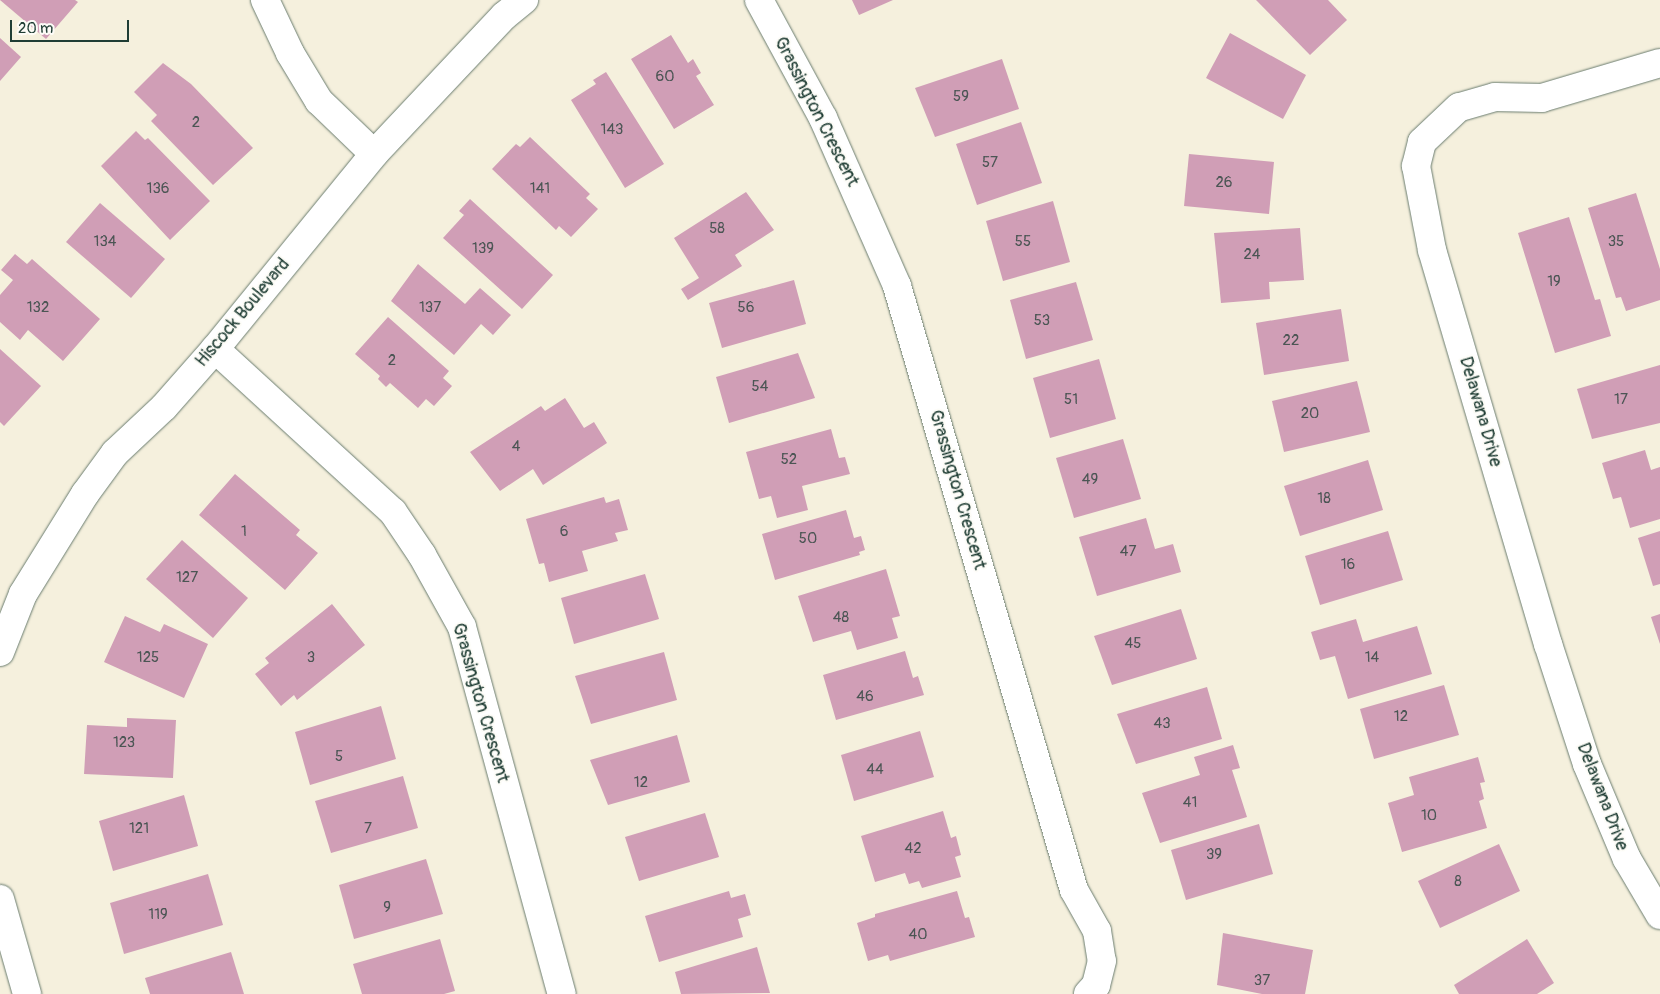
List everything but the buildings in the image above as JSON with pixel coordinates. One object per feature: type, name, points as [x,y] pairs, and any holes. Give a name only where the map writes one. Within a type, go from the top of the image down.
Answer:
[{"type":"street","points":[[265,0],[290,53],[319,101],[374,154]]},
{"type":"street","name":"Hiscock Boulevard","points":[[0,652],[23,594],[85,494],[115,453],[164,407],[215,349],[374,154],[504,16],[524,0]]},
{"type":"street","name":"Grassington Crescent","points":[[759,0],[823,118],[897,286],[1074,890],[1097,931],[1102,961],[1096,985],[1088,994]]},
{"type":"street","name":"Delawana Drive","points":[[1660,63],[1542,98],[1495,97],[1459,108],[1422,142],[1416,166],[1432,250],[1548,644],[1587,764],[1627,859],[1660,915]]},
{"type":"street","name":"Grassington Crescent","points":[[215,349],[393,512],[422,555],[462,627],[562,994]]},
{"type":"street","points":[[0,899],[28,994]]}]
